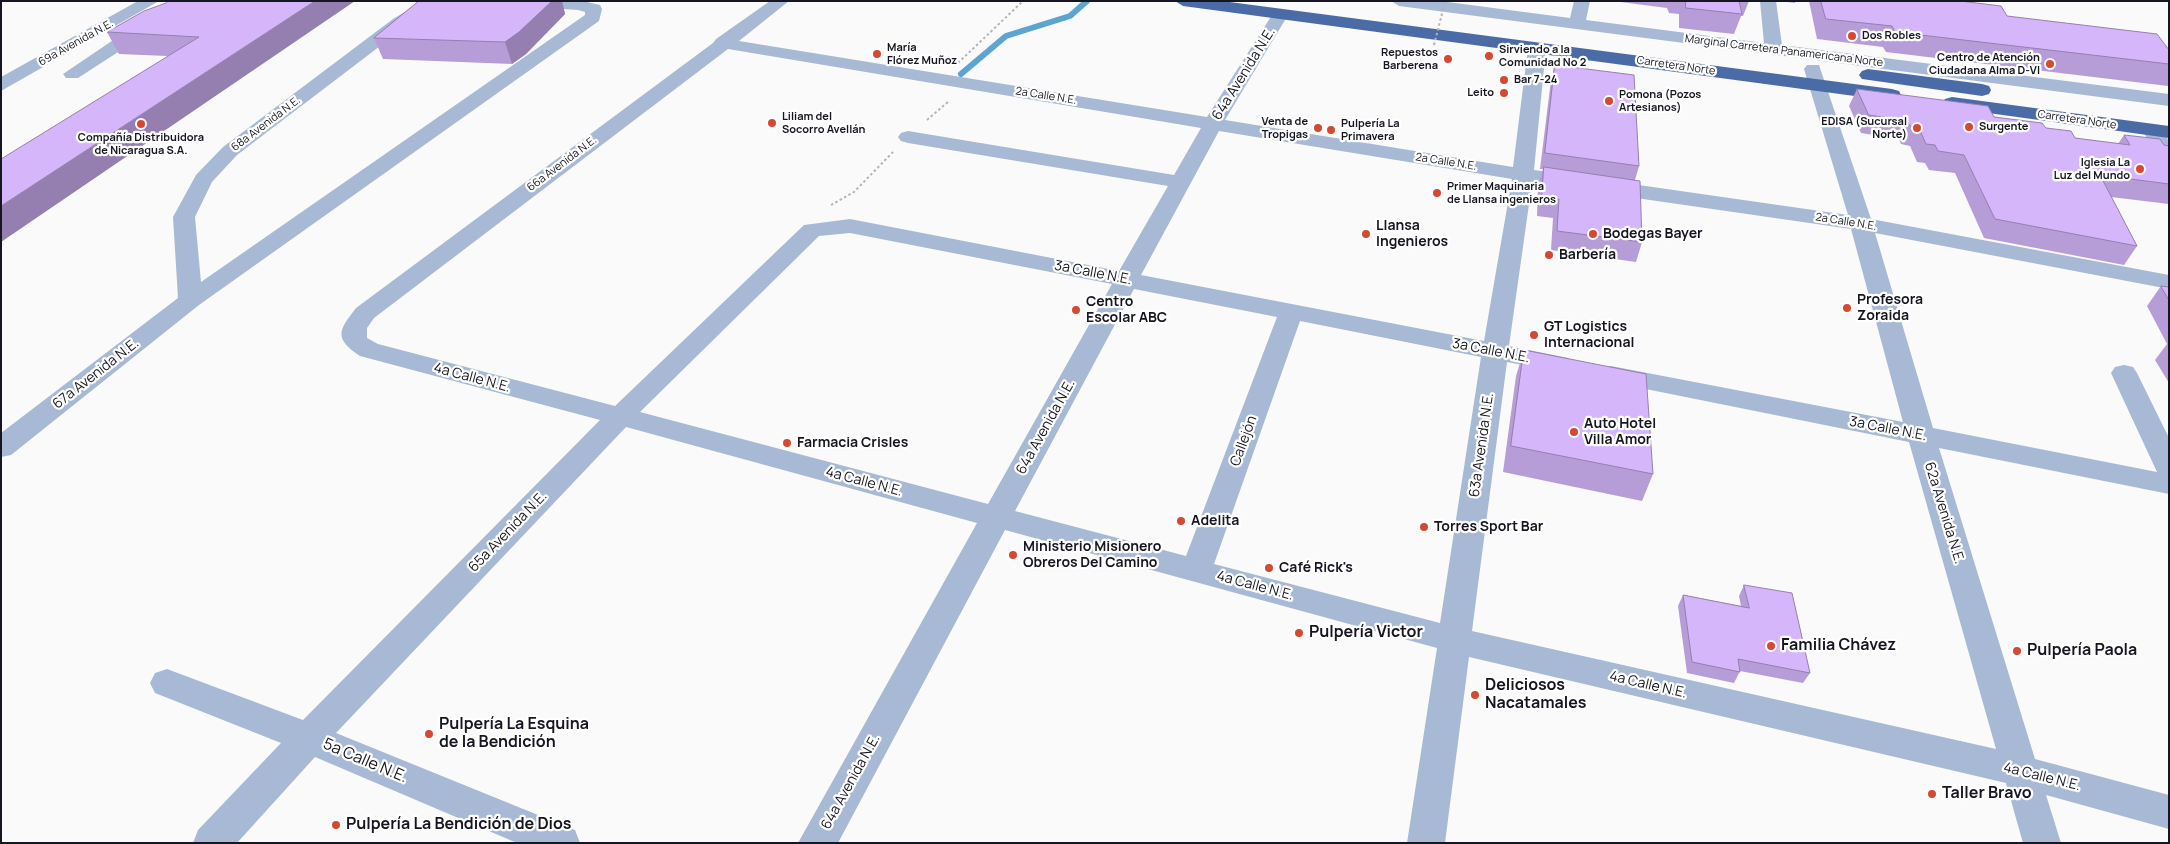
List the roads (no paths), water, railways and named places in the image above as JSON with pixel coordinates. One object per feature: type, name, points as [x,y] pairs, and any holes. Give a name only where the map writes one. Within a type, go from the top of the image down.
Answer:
[{"type":"highway","name":"Carretera Norte","points":[[1183,1],[1351,11],[1816,77],[2160,131]]},
{"type":"highway","points":[[1334,4],[1351,11]]},
{"type":"highway","name":"Carretera Norte","points":[[1279,8],[1537,48],[2169,114]]},
{"type":"street","name":"69a Avenida N.E.","points":[[1,85],[151,1]]},
{"type":"street","name":"68a Avenida N.E.","points":[[190,300],[184,217],[203,179],[230,151],[399,23],[435,1]]},
{"type":"street","name":"67a Avenida N.E.","points":[[1,448],[190,300],[593,17],[594,9],[578,5],[520,1]]},
{"type":"street","name":"66a Avenida N.E.","points":[[354,334],[354,328],[365,313],[722,43],[781,1]]},
{"type":"street","points":[[1578,25],[1582,1]]},
{"type":"street","points":[[1768,1],[1774,50]]},
{"type":"street","name":"Marginal Carretera Panamericana Norte","points":[[1411,2],[1774,50],[1881,57],[2169,100]]},
{"type":"street","name":"64a Avenida N.E.","points":[[817,843],[996,516],[1279,8]]},
{"type":"street","points":[[72,74],[148,28],[103,28]]},
{"type":"street","name":"2a Calle N.E.","points":[[722,43],[1523,175],[1864,213],[2169,282]]},
{"type":"street","name":"63a Avenida N.E.","points":[[1426,843],[1495,352],[1523,175],[1537,48]]},
{"type":"street","name":"62a Avenida N.E.","points":[[1816,77],[1845,143],[1921,436],[2042,843]]},
{"type":"street","points":[[2160,131],[2169,158]]},
{"type":"street","points":[[908,137],[1181,182]]},
{"type":"street","name":"3a Calle N.E.","points":[[812,230],[850,226],[2169,484]]},
{"type":"street","name":"65a Avenida N.E.","points":[[212,843],[309,738],[620,416],[812,230]]},
{"type":"street","name":"Callejón","points":[[1196,570],[1291,312]]},
{"type":"street","name":"4a Calle N.E.","points":[[354,334],[355,342],[369,350],[473,379],[996,516],[1454,640],[2021,771],[2169,812]]},
{"type":"street","points":[[2124,373],[2169,468]]},
{"type":"street","name":"5a Calle N.E.","points":[[167,683],[309,738],[560,843]]},
{"type":"waterway","points":[[961,74],[1006,36],[1070,16],[1087,1]]},
{"type":"place","name":"Dos Robles","points":[[1852,36]]},
{"type":"place","name":"María Flórez Muñoz","points":[[877,54]]},
{"type":"place","name":"Sirviendo a la Comunidad No 2","points":[[1489,56]]},
{"type":"place","name":"Repuestos Barberena","points":[[1448,59]]},
{"type":"place","name":"Centro de Atención Ciudadana Alma D-VI","points":[[2050,64]]},
{"type":"place","name":"Bar 7-24","points":[[1504,80]]},
{"type":"place","name":"Leito","points":[[1504,93]]},
{"type":"place","name":"Pomona (Pozos Artesianos)","points":[[1609,101]]},
{"type":"place","name":"Liliam del Socorro Avellán","points":[[772,123]]},
{"type":"place","name":"Compañía Distribuidora de Nicaragua S.A.","points":[[141,124]]},
{"type":"place","name":"Surgente","points":[[1969,127]]},
{"type":"place","name":"Venta de Tropigas","points":[[1318,128]]},
{"type":"place","name":"EDISA (Sucursal Norte)","points":[[1917,128]]},
{"type":"place","name":"Pulpería La Primavera","points":[[1331,130]]},
{"type":"place","name":"Iglesia La Luz del Mundo","points":[[2140,169]]},
{"type":"place","name":"Primer Maquinaria de Llansa ingenieros","points":[[1437,193]]},
{"type":"place","name":"Llansa Ingenieros","points":[[1366,234]]},
{"type":"place","name":"Bodegas Bayer","points":[[1593,234]]},
{"type":"place","name":"Barbería","points":[[1549,255]]},
{"type":"place","name":"Profesora Zoraida","points":[[1847,308]]},
{"type":"place","name":"Centro Escolar ABC","points":[[1076,310]]},
{"type":"place","name":"GT Logistics Internacional","points":[[1534,335]]},
{"type":"place","name":"Auto Hotel Villa Amor","points":[[1574,432]]},
{"type":"place","name":"Farmacia Crisles","points":[[787,443]]},
{"type":"place","name":"Adelita","points":[[1181,521]]},
{"type":"place","name":"Torres Sport Bar","points":[[1424,527]]},
{"type":"place","name":"Ministerio Misionero Obreros Del Camino","points":[[1013,555]]},
{"type":"place","name":"Café Rick's","points":[[1269,568]]},
{"type":"place","name":"Pulpería Victor","points":[[1299,633]]},
{"type":"place","name":"Familia Chávez","points":[[1771,646]]},
{"type":"place","name":"Pulpería Paola","points":[[2017,651]]},
{"type":"place","name":"Deliciosos Nacatamales","points":[[1475,695]]},
{"type":"place","name":"Pulpería La Esquina de la Bendición","points":[[429,734]]},
{"type":"place","name":"Taller Bravo","points":[[1932,794]]},
{"type":"place","name":"Pulpería La Bendición de Dios","points":[[336,825]]}]
